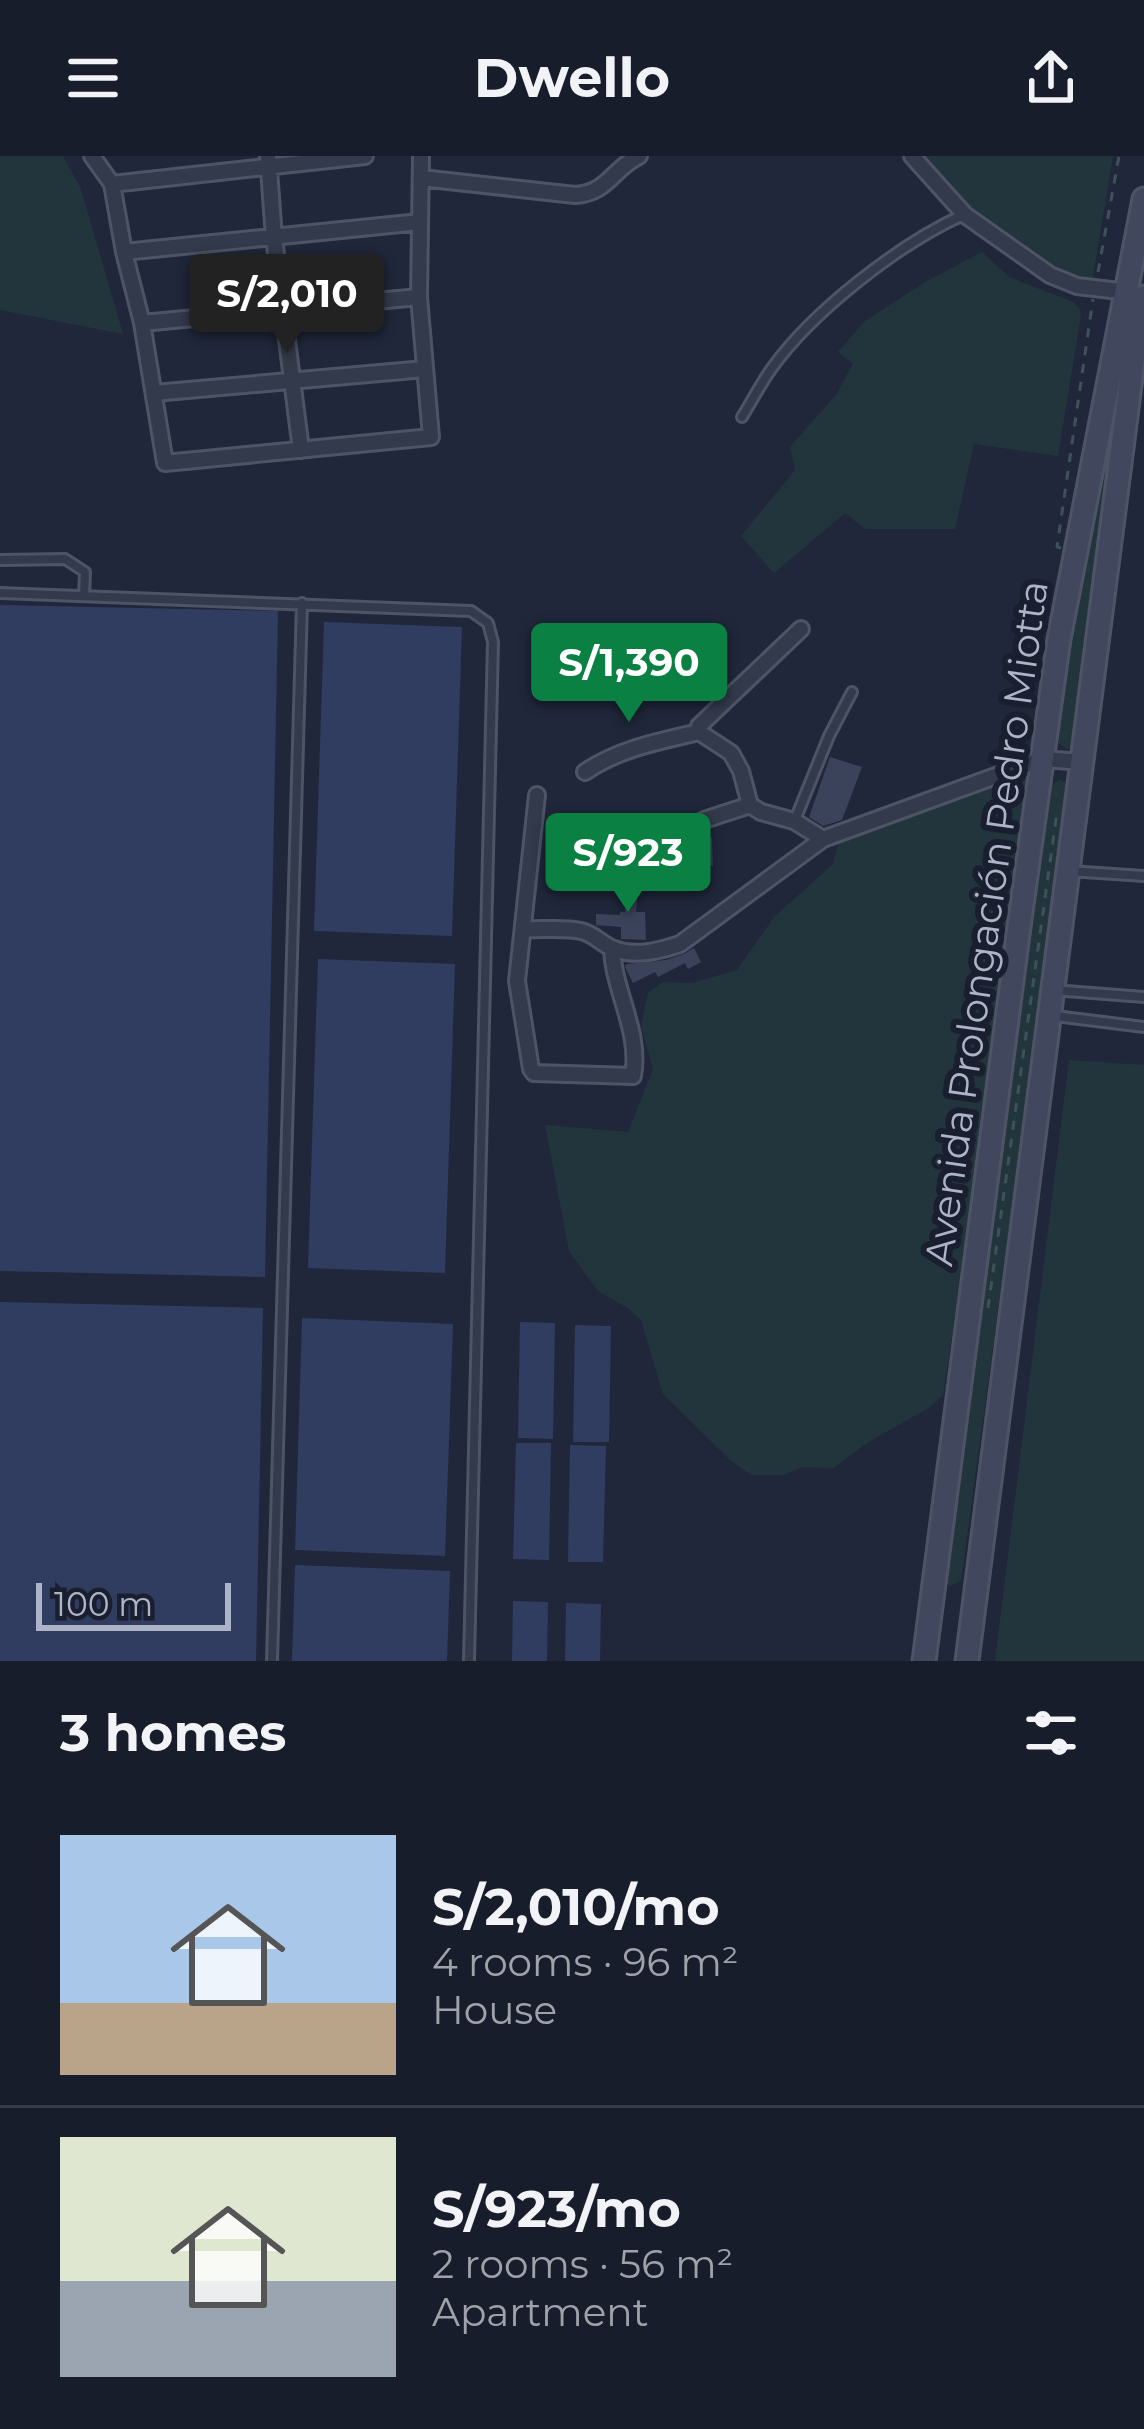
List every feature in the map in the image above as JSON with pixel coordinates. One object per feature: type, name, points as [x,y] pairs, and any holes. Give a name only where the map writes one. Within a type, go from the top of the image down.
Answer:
[{"type":"main road","name":"Avenida Prolongación Pedro Miotta","points":[[967,1661],[1067,871],[1136,403],[1136,295],[1144,199]]},
{"type":"main road","name":"Avenida Prolongación Pedro Miotta","points":[[924,1661],[1042,759],[1075,550],[1136,295]]},
{"type":"main road","points":[[932,1602],[974,1607]]},
{"type":"street","points":[[92,156],[112,184],[165,463],[431,436],[419,297],[421,156]]},
{"type":"street","points":[[112,184],[268,162],[365,156]]},
{"type":"street","points":[[421,178],[590,194],[639,156]]},
{"type":"street","points":[[912,156],[964,215],[1050,275],[1064,282],[1136,295]]},
{"type":"street","points":[[268,162],[301,450]]},
{"type":"street","points":[[124,252],[420,222]]},
{"type":"street","points":[[142,323],[419,297]]},
{"type":"street","points":[[154,393],[425,369]]},
{"type":"street","points":[[698,732],[801,628]]},
{"type":"street","points":[[585,772],[599,761],[698,732],[731,754],[750,805],[794,821],[823,839]]},
{"type":"street","points":[[524,929],[582,931],[612,949],[639,953],[680,944],[823,839],[1042,759],[1083,763]]},
{"type":"street","points":[[537,795],[517,981],[531,1069],[539,1074],[633,1076],[635,1044],[613,973],[612,949]]},
{"type":"street","points":[[704,820],[750,805]]},
{"type":"lane","points":[[742,417],[772,367],[834,299],[937,227],[964,215]]},
{"type":"lane","points":[[0,560],[65,560],[85,572],[84,596]]},
{"type":"lane","points":[[0,593],[471,611],[488,623],[493,642],[469,1661]]},
{"type":"lane","points":[[272,1661],[302,603]]},
{"type":"lane","points":[[794,821],[852,692]]},
{"type":"lane","points":[[1067,871],[1144,876]]},
{"type":"lane","points":[[1052,990],[1144,997]]},
{"type":"lane","points":[[1048,1015],[1144,1027]]},
{"type":"path","points":[[1075,550],[1057,547],[1095,288],[1120,156]]},
{"type":"path","points":[[986,1325],[1058,808]]},
{"type":"shaded area","points":[[0,156],[63,156],[81,189],[123,334],[0,310]]},
{"type":"shaded area","points":[[920,156],[1113,156],[1092,282],[1055,273],[971,212]]},
{"type":"shaded area","points":[[982,252],[1009,277],[1079,308],[1058,456],[974,444],[955,529],[865,529],[845,513],[774,573],[741,536],[795,470],[790,447],[836,395],[853,364],[838,352],[865,321]]},
{"type":"shaded area","points":[[1132,310],[1074,746],[1067,749],[1058,743],[1083,557]]},
{"type":"shaded area","points":[[1027,767],[1038,778],[943,1395],[833,1468],[751,1475],[663,1394],[641,1320],[598,1291],[569,1251],[545,1125],[628,1132],[653,1069],[641,1026],[648,993],[663,982],[692,983],[737,970],[774,917],[832,865],[842,835]]},
{"type":"shaded area","points":[[1060,780],[1069,789],[961,1581],[950,1586],[942,1579],[1051,785]]},
{"type":"shaded area","points":[[1069,1060],[1144,1065],[1144,1661],[995,1661]]},
{"type":"water","points":[[0,605],[278,611],[265,1277],[0,1271]]},
{"type":"water","points":[[324,622],[462,627],[452,936],[314,931]]},
{"type":"water","points":[[318,959],[455,964],[445,1273],[308,1268]]},
{"type":"water","points":[[0,1302],[263,1308],[256,1661],[0,1661]]},
{"type":"water","points":[[302,1318],[453,1324],[445,1556],[295,1550]]},
{"type":"water","points":[[520,1322],[555,1323],[553,1439],[518,1438]]},
{"type":"water","points":[[575,1325],[611,1326],[609,1442],[573,1442]]},
{"type":"water","points":[[516,1443],[551,1443],[549,1560],[513,1559]]},
{"type":"water","points":[[570,1445],[606,1446],[603,1562],[568,1562]]},
{"type":"water","points":[[295,1565],[450,1571],[447,1661],[292,1661]]},
{"type":"water","points":[[513,1601],[548,1602],[547,1661],[512,1661]]},
{"type":"water","points":[[566,1603],[601,1604],[600,1661],[565,1661]]},
{"type":"building","points":[[830,757],[862,767],[842,820],[823,826],[809,817]]},
{"type":"building","points":[[667,831],[712,837],[713,866],[694,865],[694,852],[666,850]]},
{"type":"building","points":[[627,876],[639,877],[636,912],[645,912],[646,940],[621,939],[621,927],[596,925],[596,914],[625,912]]},
{"type":"building","points":[[694,948],[701,962],[688,969],[685,963],[633,983],[626,969],[628,964],[666,960]]}]
